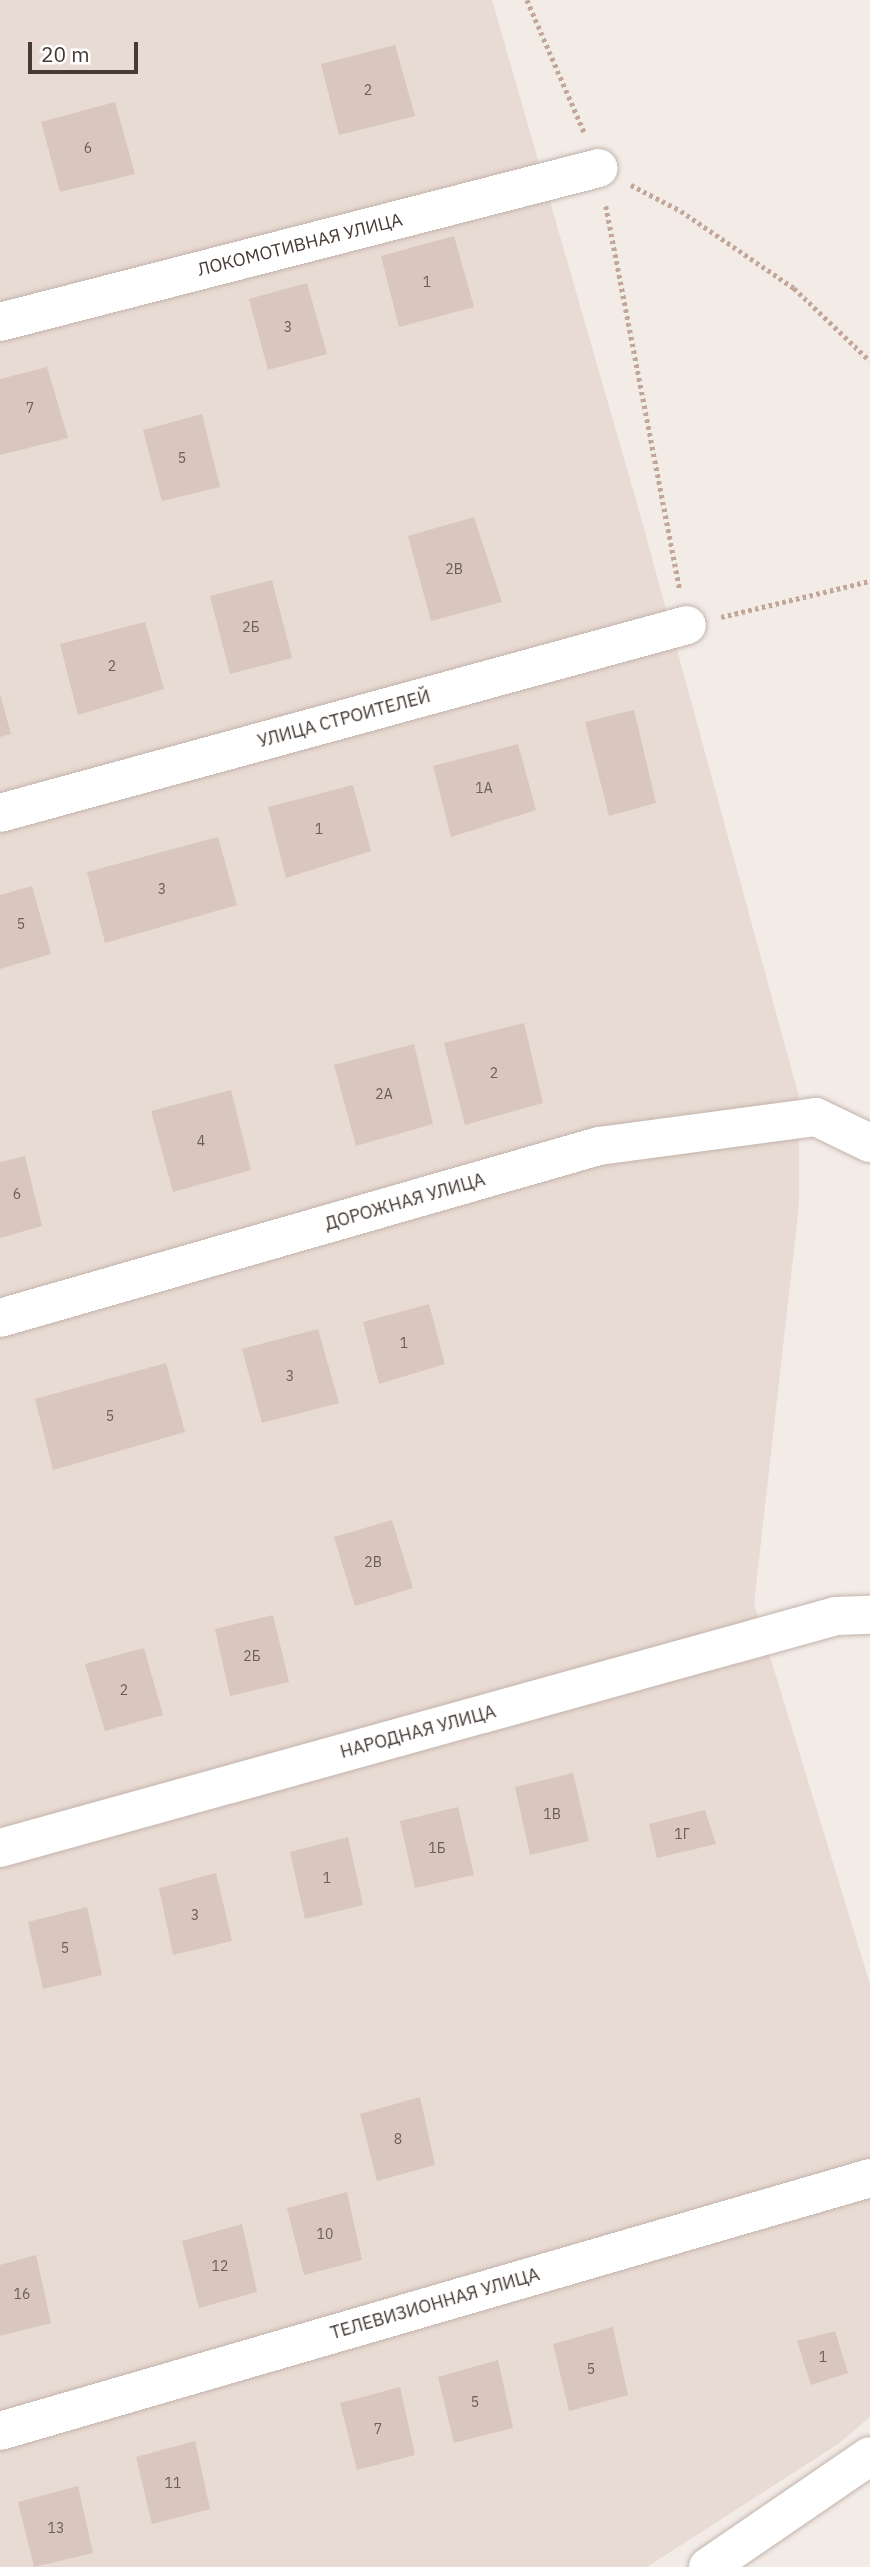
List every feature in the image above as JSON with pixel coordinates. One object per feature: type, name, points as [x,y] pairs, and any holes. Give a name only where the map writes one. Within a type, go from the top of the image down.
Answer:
[{"type":"street","name":"ЛОКОМОТИВНАЯ УЛИЦА","points":[[0,322],[599,168]]},
{"type":"street","name":"УЛИЦА СТРОИТЕЛЕЙ","points":[[0,813],[687,625]]},
{"type":"street","name":"ДОРОЖНАЯ УЛИЦА","points":[[0,1318],[599,1146],[816,1117],[870,1143]]},
{"type":"street","name":"НАРОДНАЯ УЛИЦА","points":[[0,1848],[853,1616]]},
{"type":"street","name":"ТЕЛЕВИЗИОННАЯ УЛИЦА","points":[[0,2431],[870,2178]]},
{"type":"street","points":[[708,2567],[870,2456]]},
{"type":"path","points":[[527,0],[599,168],[687,625],[870,581]]},
{"type":"path","points":[[599,168],[681,211],[793,288],[870,361]]},
{"type":"shaded area","points":[[0,0],[492,0],[640,514],[799,1097],[799,1204],[754,1604],[870,1984],[870,2417],[838,2444],[647,2567],[0,2567]]},
{"type":"building","points":[[395,45],[415,116],[339,135],[321,64]]},
{"type":"building","points":[[115,102],[135,174],[60,192],[41,122]]},
{"type":"building","points":[[454,236],[474,307],[399,327],[381,256]]},
{"type":"building","points":[[307,283],[327,354],[268,370],[249,299]]},
{"type":"building","points":[[47,367],[68,438],[0,455],[0,379]]},
{"type":"building","points":[[202,414],[220,487],[162,501],[143,430]]},
{"type":"building","points":[[474,517],[502,602],[431,621],[408,536]]},
{"type":"building","points":[[272,580],[292,658],[230,674],[210,596]]},
{"type":"building","points":[[145,622],[164,689],[78,715],[60,644]]},
{"type":"building","points":[[0,694],[11,734],[0,737]]},
{"type":"building","points":[[634,710],[656,803],[609,816],[585,722]]},
{"type":"building","points":[[518,744],[536,810],[451,837],[433,766]]},
{"type":"building","points":[[353,785],[371,851],[286,878],[268,807]]},
{"type":"building","points":[[218,837],[237,905],[105,943],[87,872]]},
{"type":"building","points":[[32,886],[51,954],[0,969],[0,895]]},
{"type":"building","points":[[524,1023],[543,1103],[465,1125],[444,1043]]},
{"type":"building","points":[[414,1044],[433,1124],[356,1146],[334,1065]]},
{"type":"building","points":[[231,1090],[251,1170],[173,1192],[151,1111]]},
{"type":"building","points":[[25,1156],[42,1226],[0,1238],[0,1162]]},
{"type":"building","points":[[429,1304],[445,1364],[379,1384],[363,1322]]},
{"type":"building","points":[[318,1329],[339,1403],[262,1423],[242,1349]]},
{"type":"building","points":[[166,1363],[185,1432],[53,1470],[35,1399]]},
{"type":"building","points":[[392,1520],[413,1588],[355,1606],[334,1537]]},
{"type":"building","points":[[273,1615],[289,1682],[230,1696],[215,1629]]},
{"type":"building","points":[[144,1648],[163,1715],[105,1731],[85,1664]]},
{"type":"building","points":[[573,1773],[589,1841],[530,1855],[515,1787]]},
{"type":"building","points":[[458,1807],[474,1875],[415,1888],[400,1821]]},
{"type":"building","points":[[705,1810],[716,1844],[657,1858],[649,1824]]},
{"type":"building","points":[[348,1837],[363,1905],[305,1919],[290,1852]]},
{"type":"building","points":[[216,1873],[232,1941],[173,1955],[159,1888]]},
{"type":"building","points":[[87,1907],[102,1975],[43,1989],[28,1922]]},
{"type":"building","points":[[420,2097],[435,2165],[377,2181],[360,2114]]},
{"type":"building","points":[[347,2192],[362,2260],[304,2275],[287,2208]]},
{"type":"building","points":[[242,2224],[257,2292],[199,2308],[182,2241]]},
{"type":"building","points":[[36,2255],[51,2323],[0,2336],[0,2265]]},
{"type":"building","points":[[613,2327],[628,2395],[569,2411],[553,2344]]},
{"type":"building","points":[[835,2331],[848,2373],[811,2385],[797,2341]]},
{"type":"building","points":[[498,2360],[513,2428],[454,2443],[438,2377]]},
{"type":"building","points":[[400,2387],[415,2455],[357,2470],[340,2403]]},
{"type":"building","points":[[195,2441],[210,2509],[152,2524],[136,2457]]},
{"type":"building","points":[[78,2486],[93,2553],[34,2567],[18,2502]]}]
